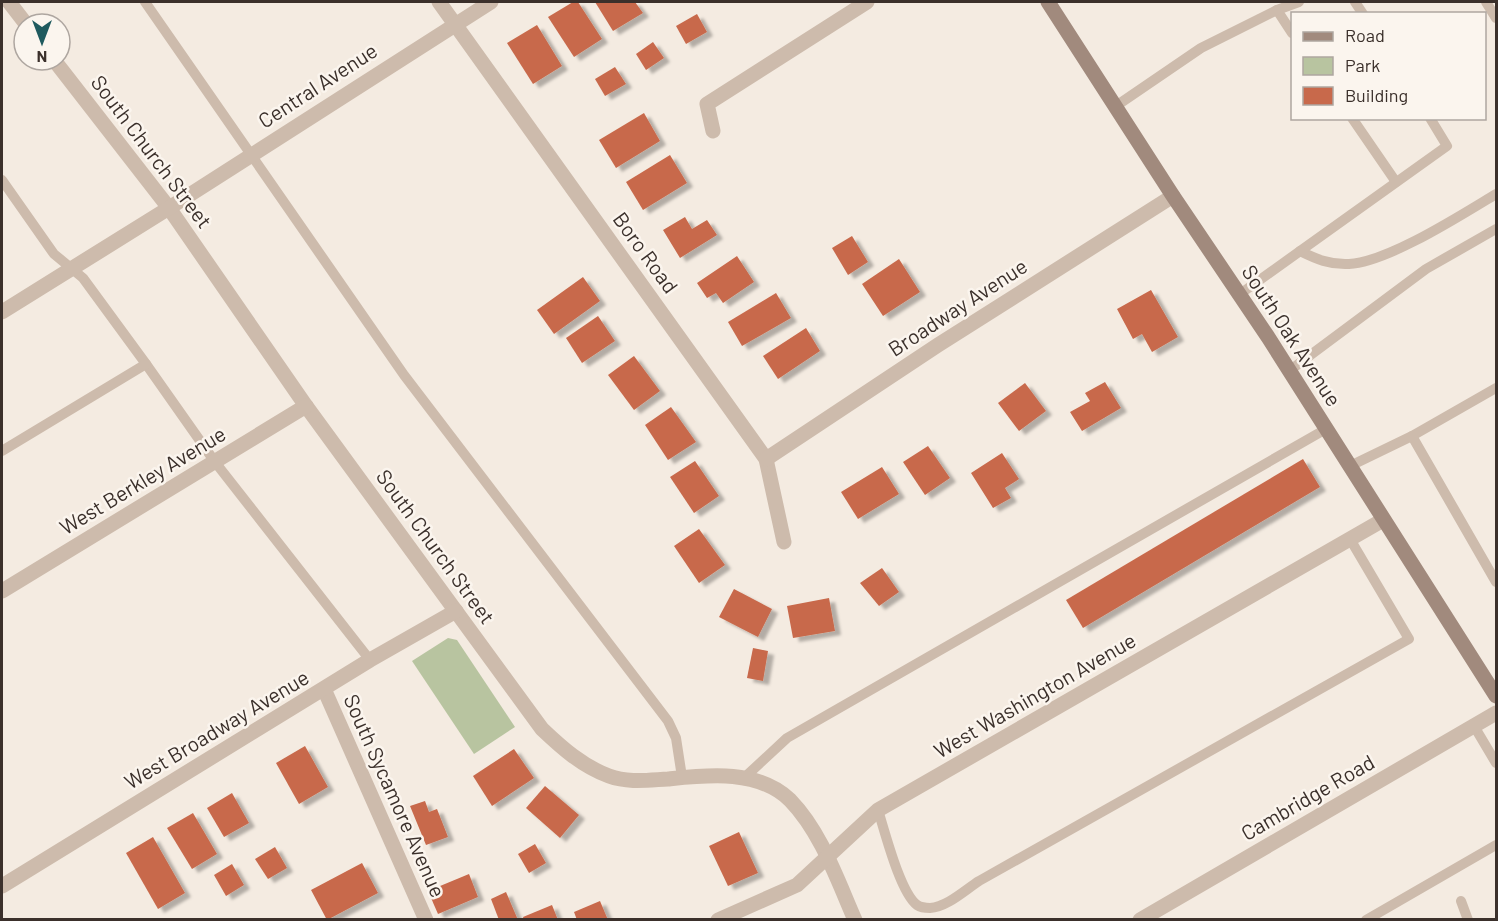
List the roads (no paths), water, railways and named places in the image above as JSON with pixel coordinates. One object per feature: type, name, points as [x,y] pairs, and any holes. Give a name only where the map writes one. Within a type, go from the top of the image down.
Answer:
[{"type":"main road","name":"South Oak Avenue","points":[[1048,2],[1173,196],[1240,294],[1497,696]]},
{"type":"street","name":"Boro Road","points":[[439,2],[766,459],[784,542]]},
{"type":"street","name":"Central Avenue","points":[[2,312],[491,2]]},
{"type":"street","points":[[713,131],[707,104],[867,2]]},
{"type":"street","name":"South Church Street","points":[[63,72],[169,208],[306,406],[542,729],[563,749],[586,765],[610,776],[634,781],[682,777],[744,777],[776,790],[789,800],[811,826],[855,920]]},
{"type":"street","name":"Broadway Avenue","points":[[766,459],[938,345],[1173,196]]},
{"type":"street","name":"West Berkley Avenue","points":[[2,591],[306,406]]},
{"type":"street","name":"West Washington Avenue","points":[[718,920],[797,885],[878,810],[1383,520]]},
{"type":"street","name":"West Broadway Avenue","points":[[2,886],[370,660],[456,611]]},
{"type":"street","name":"South Sycamore Avenue","points":[[324,689],[426,920]]},
{"type":"street","name":"Cambridge Road","points":[[1140,920],[1497,713]]},
{"type":"lane","points":[[145,2],[404,375],[668,721],[676,738],[682,777]]},
{"type":"lane","points":[[1116,106],[1201,48],[1277,10],[1299,2]]},
{"type":"lane","points":[[1486,2],[1497,18]]},
{"type":"lane","points":[[1277,10],[1291,30]]},
{"type":"lane","points":[[1353,120],[1395,183]]},
{"type":"lane","points":[[1240,294],[1447,146],[1431,120]]},
{"type":"lane","points":[[2,180],[54,254],[82,278],[215,462],[370,660]]},
{"type":"lane","points":[[1300,251],[1331,263],[1363,262],[1387,254],[1497,194]]},
{"type":"lane","points":[[1289,371],[1426,269],[1497,229]]},
{"type":"lane","points":[[2,452],[146,364]]},
{"type":"lane","points":[[1350,466],[1412,436],[1497,388]]},
{"type":"lane","points":[[744,777],[787,738],[1326,429]]},
{"type":"lane","points":[[1412,436],[1497,582]]},
{"type":"lane","points":[[878,810],[897,869],[910,897],[918,905],[928,908],[937,907],[989,875],[1409,639],[1350,539]]},
{"type":"lane","points":[[1474,726],[1497,763]]},
{"type":"lane","points":[[1366,920],[1497,845]]},
{"type":"lane","points":[[1461,901],[1468,920]]}]
